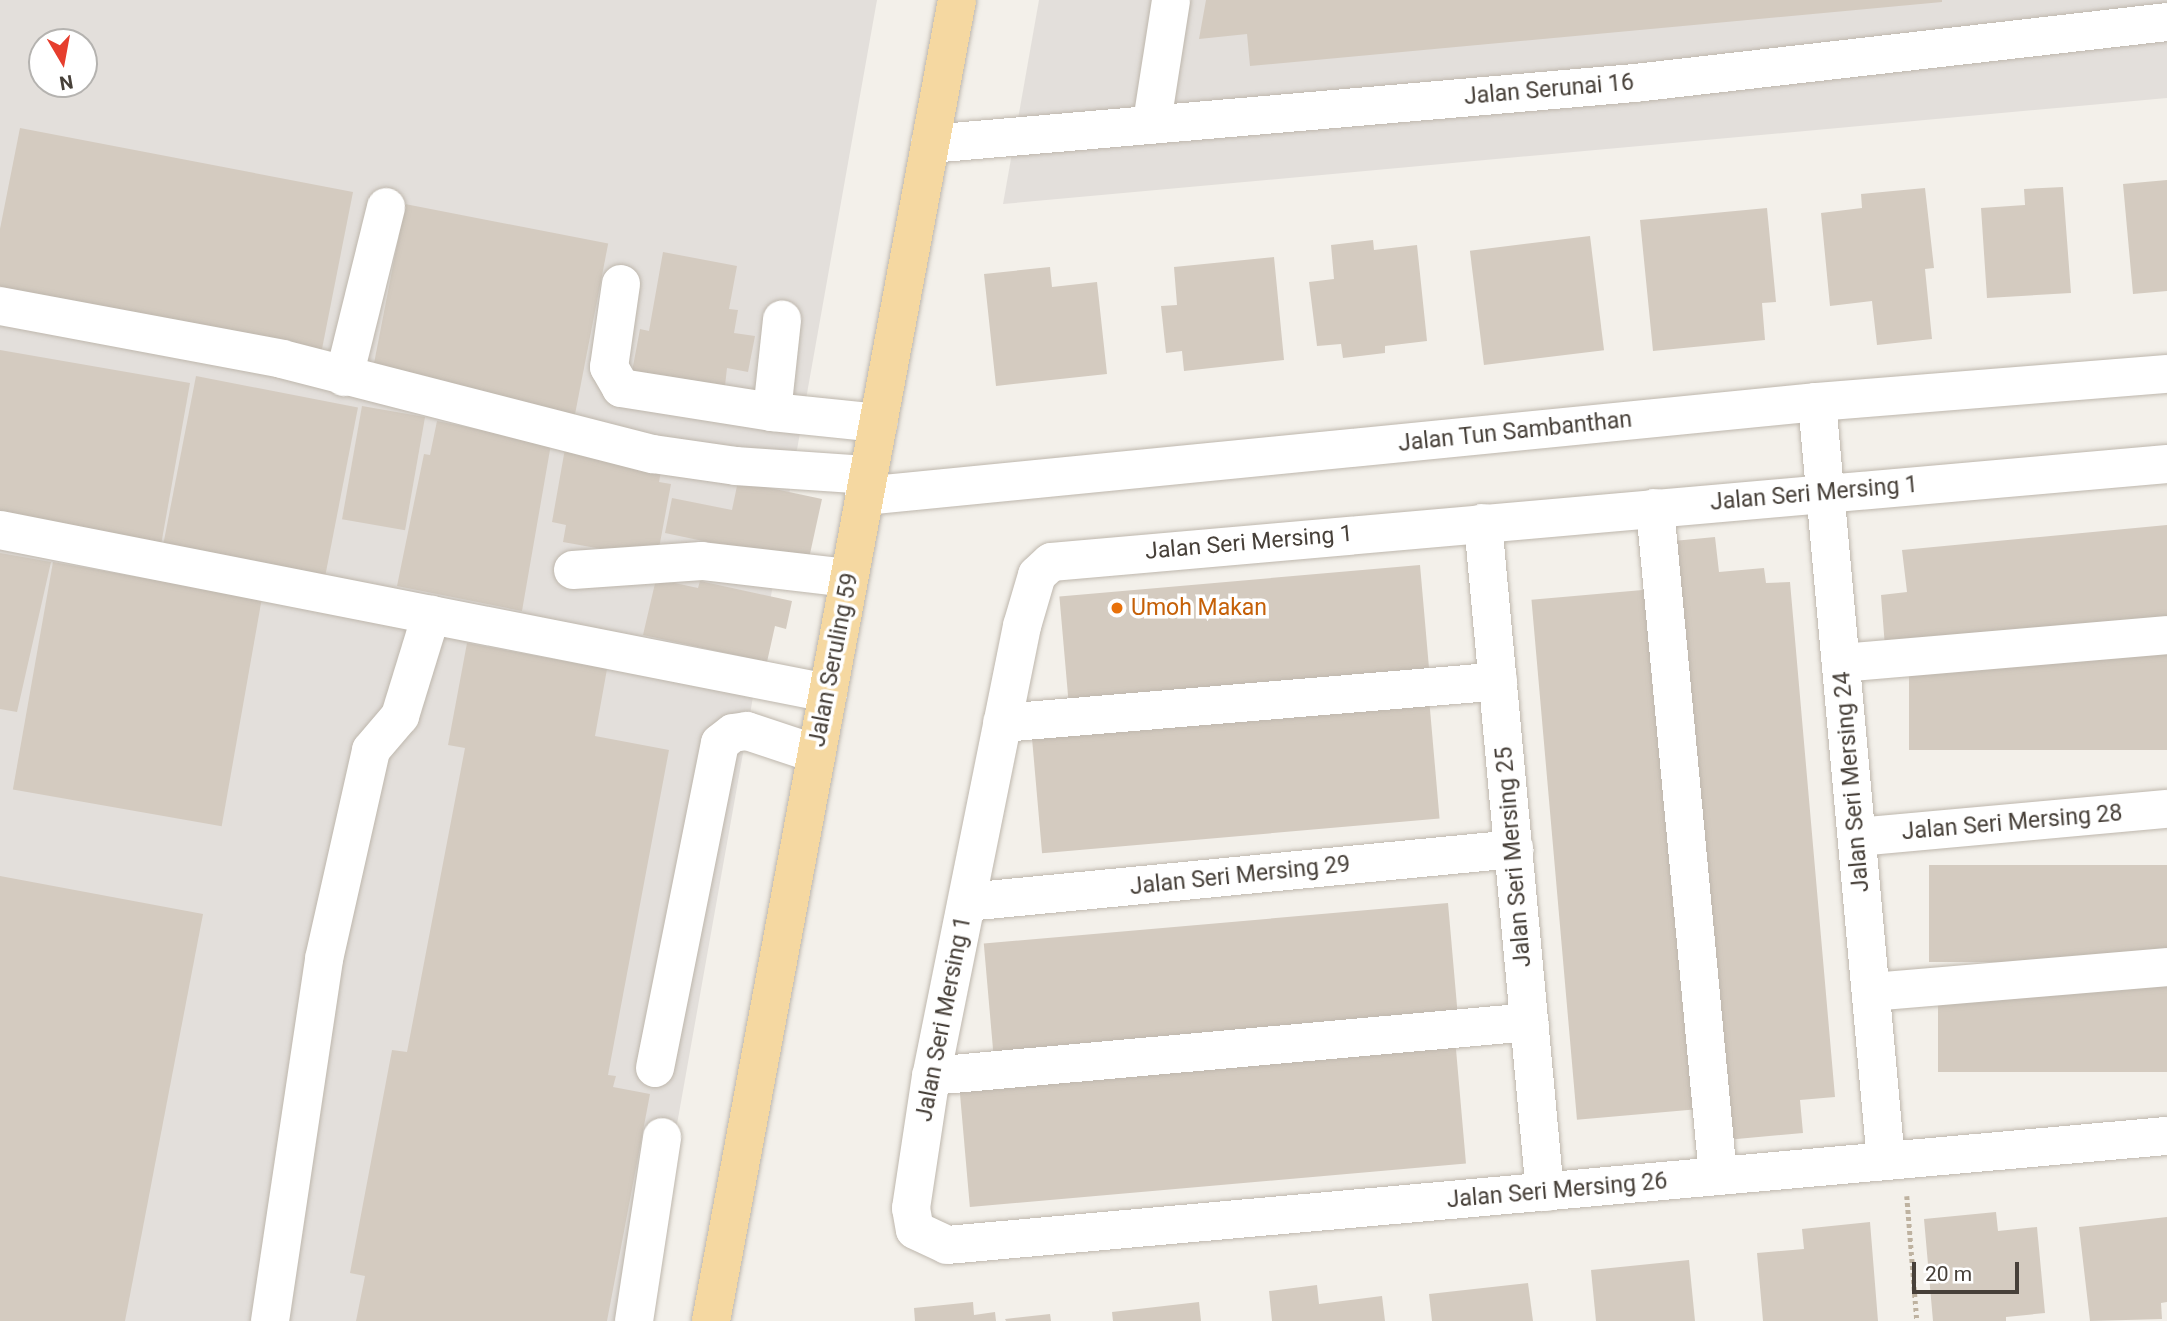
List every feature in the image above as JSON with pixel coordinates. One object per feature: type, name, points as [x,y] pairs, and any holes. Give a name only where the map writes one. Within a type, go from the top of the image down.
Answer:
[{"type":"main road","name":"Jalan Seruling 59","points":[[711,1321],[957,0]]},
{"type":"street","points":[[1152,122],[1171,0]]},
{"type":"street","name":"Jalan Serunai 16","points":[[930,144],[1152,122],[1635,83],[2167,22]]},
{"type":"street","points":[[344,377],[386,206]]},
{"type":"street","points":[[621,284],[609,367],[614,383],[621,388],[772,412],[878,423]]},
{"type":"street","name":"Jalan Tun Sambanthan","points":[[0,306],[282,359],[653,454],[866,486],[1817,402],[2167,374]]},
{"type":"street","points":[[772,412],[782,320]]},
{"type":"street","name":"Jalan Seri Mersing 24","points":[[1817,402],[1871,992],[1895,1160]]},
{"type":"street","name":"Jalan Seri Mersing 1","points":[[947,1245],[915,1230],[911,1208],[931,1076],[1025,614],[1037,575],[1051,562],[1655,508],[1823,467],[2167,464]]},
{"type":"street","points":[[1655,508],[1718,1176]]},
{"type":"street","name":"Jalan Seri Mersing 25","points":[[1483,523],[1545,1192]]},
{"type":"street","points":[[0,530],[828,693]]},
{"type":"street","points":[[573,570],[702,561],[849,578]]},
{"type":"street","points":[[270,1321],[324,958],[365,776],[371,750],[400,716],[431,615]]},
{"type":"street","points":[[1841,663],[2167,635]]},
{"type":"street","points":[[1002,723],[1498,681]]},
{"type":"street","points":[[656,1068],[720,743],[733,733],[747,732],[816,754]]},
{"type":"street","name":"Jalan Seri Mersing 28","points":[[1857,837],[2167,809]]},
{"type":"street","name":"Jalan Seri Mersing 29","points":[[967,902],[1514,849]]},
{"type":"street","points":[[1871,992],[2167,967]]},
{"type":"street","points":[[931,1076],[1530,1022]]},
{"type":"street","name":"Jalan Seri Mersing 26","points":[[947,1245],[2167,1136]]},
{"type":"street","points":[[634,1321],[662,1137]]},
{"type":"path","points":[[1895,1160],[1917,1321]]},
{"type":"shaded area","points":[[0,0],[877,0],[642,1321],[0,1321]]},
{"type":"shaded area","points":[[1039,0],[2167,0],[2167,98],[1003,204]]},
{"type":"building","points":[[1206,0],[1942,2],[1250,66],[1247,34],[1199,39]]},
{"type":"building","points":[[20,128],[353,192],[321,354],[0,293],[0,229]]},
{"type":"building","points":[[2167,180],[2167,291],[2133,294],[2123,184]]},
{"type":"building","points":[[2063,187],[2071,293],[1987,298],[1981,208],[2025,205],[2024,189]]},
{"type":"building","points":[[1925,188],[1934,268],[1925,269],[1932,339],[1877,345],[1872,301],[1830,306],[1821,213],[1862,208],[1861,194]]},
{"type":"building","points":[[405,204],[608,243],[575,416],[371,377]]},
{"type":"building","points":[[1767,208],[1776,302],[1762,303],[1765,340],[1653,351],[1640,220]]},
{"type":"building","points":[[1590,236],[1604,350],[1484,365],[1470,251]]},
{"type":"building","points":[[1373,240],[1374,250],[1417,245],[1427,341],[1385,346],[1385,353],[1343,358],[1341,344],[1317,346],[1309,282],[1334,279],[1331,245]]},
{"type":"building","points":[[663,252],[737,266],[729,309],[738,310],[734,333],[755,336],[748,372],[727,368],[725,386],[662,375],[660,382],[631,377],[640,329],[649,331]]},
{"type":"building","points":[[1274,257],[1284,360],[1184,371],[1182,351],[1166,353],[1161,306],[1177,305],[1174,267]]},
{"type":"building","points":[[1050,267],[1052,287],[1097,282],[1107,374],[996,386],[984,274]]},
{"type":"building","points":[[0,350],[190,383],[161,545],[0,516]]},
{"type":"building","points":[[196,376],[358,407],[325,578],[163,547]]},
{"type":"building","points":[[362,406],[425,417],[405,530],[342,519]]},
{"type":"building","points":[[437,421],[551,444],[522,611],[397,586],[424,454],[430,455]]},
{"type":"building","points":[[566,443],[663,460],[659,482],[671,484],[657,559],[563,542],[566,525],[552,522]]},
{"type":"building","points":[[738,481],[822,499],[808,563],[665,533],[672,498],[732,510]]},
{"type":"building","points":[[2167,525],[2167,620],[1885,647],[1881,595],[1907,592],[1902,550]]},
{"type":"building","points":[[1715,537],[1719,572],[1764,568],[1766,583],[1790,582],[1835,1097],[1800,1100],[1803,1133],[1715,1141],[1663,542]]},
{"type":"building","points":[[0,553],[51,562],[17,712],[0,709]]},
{"type":"building","points":[[53,562],[262,599],[222,826],[13,789]]},
{"type":"building","points":[[1420,565],[1429,674],[1069,705],[1059,597]]},
{"type":"building","points":[[656,579],[698,588],[700,581],[792,601],[786,629],[775,626],[767,662],[643,635]]},
{"type":"building","points":[[1654,589],[1699,1109],[1577,1120],[1531,600]]},
{"type":"building","points":[[467,643],[607,669],[595,736],[669,750],[608,1075],[616,1076],[613,1087],[650,1094],[607,1321],[356,1321],[365,1276],[350,1273],[392,1050],[407,1052],[465,748],[448,745]]},
{"type":"building","points":[[1909,650],[2167,650],[2167,750],[1909,750]]},
{"type":"building","points":[[1429,698],[1440,819],[1042,853],[1032,733]]},
{"type":"building","points":[[1929,865],[2167,865],[2167,962],[1929,962]]},
{"type":"building","points":[[0,876],[203,914],[125,1321],[0,1321]]},
{"type":"building","points":[[1448,903],[1459,1025],[994,1065],[984,944]]},
{"type":"building","points":[[1938,974],[2167,974],[2167,1072],[1938,1072]]},
{"type":"building","points":[[1455,1038],[1466,1164],[970,1207],[959,1081]]},
{"type":"building","points":[[1996,1212],[1998,1231],[2037,1227],[2045,1313],[2006,1317],[2006,1321],[1933,1321],[1924,1219]]},
{"type":"building","points":[[2167,1217],[2167,1302],[2161,1303],[2162,1319],[2090,1321],[2079,1227]]},
{"type":"building","points":[[1870,1222],[1878,1321],[1763,1321],[1757,1253],[1804,1249],[1802,1229]]},
{"type":"building","points":[[1689,1260],[1695,1321],[1596,1321],[1591,1270]]},
{"type":"building","points":[[1528,1283],[1533,1321],[1432,1321],[1429,1294]]},
{"type":"building","points":[[1317,1285],[1319,1304],[1382,1296],[1385,1321],[1272,1321],[1269,1291]]},
{"type":"building","points":[[973,1302],[974,1315],[995,1312],[996,1321],[915,1321],[914,1308]]},
{"type":"building","points":[[1199,1302],[1201,1321],[1113,1321],[1112,1312]]},
{"type":"building","points":[[1050,1314],[1051,1321],[1005,1319]]},
{"type":"place","name":"Umoh Makan","points":[[1117,608]]}]
